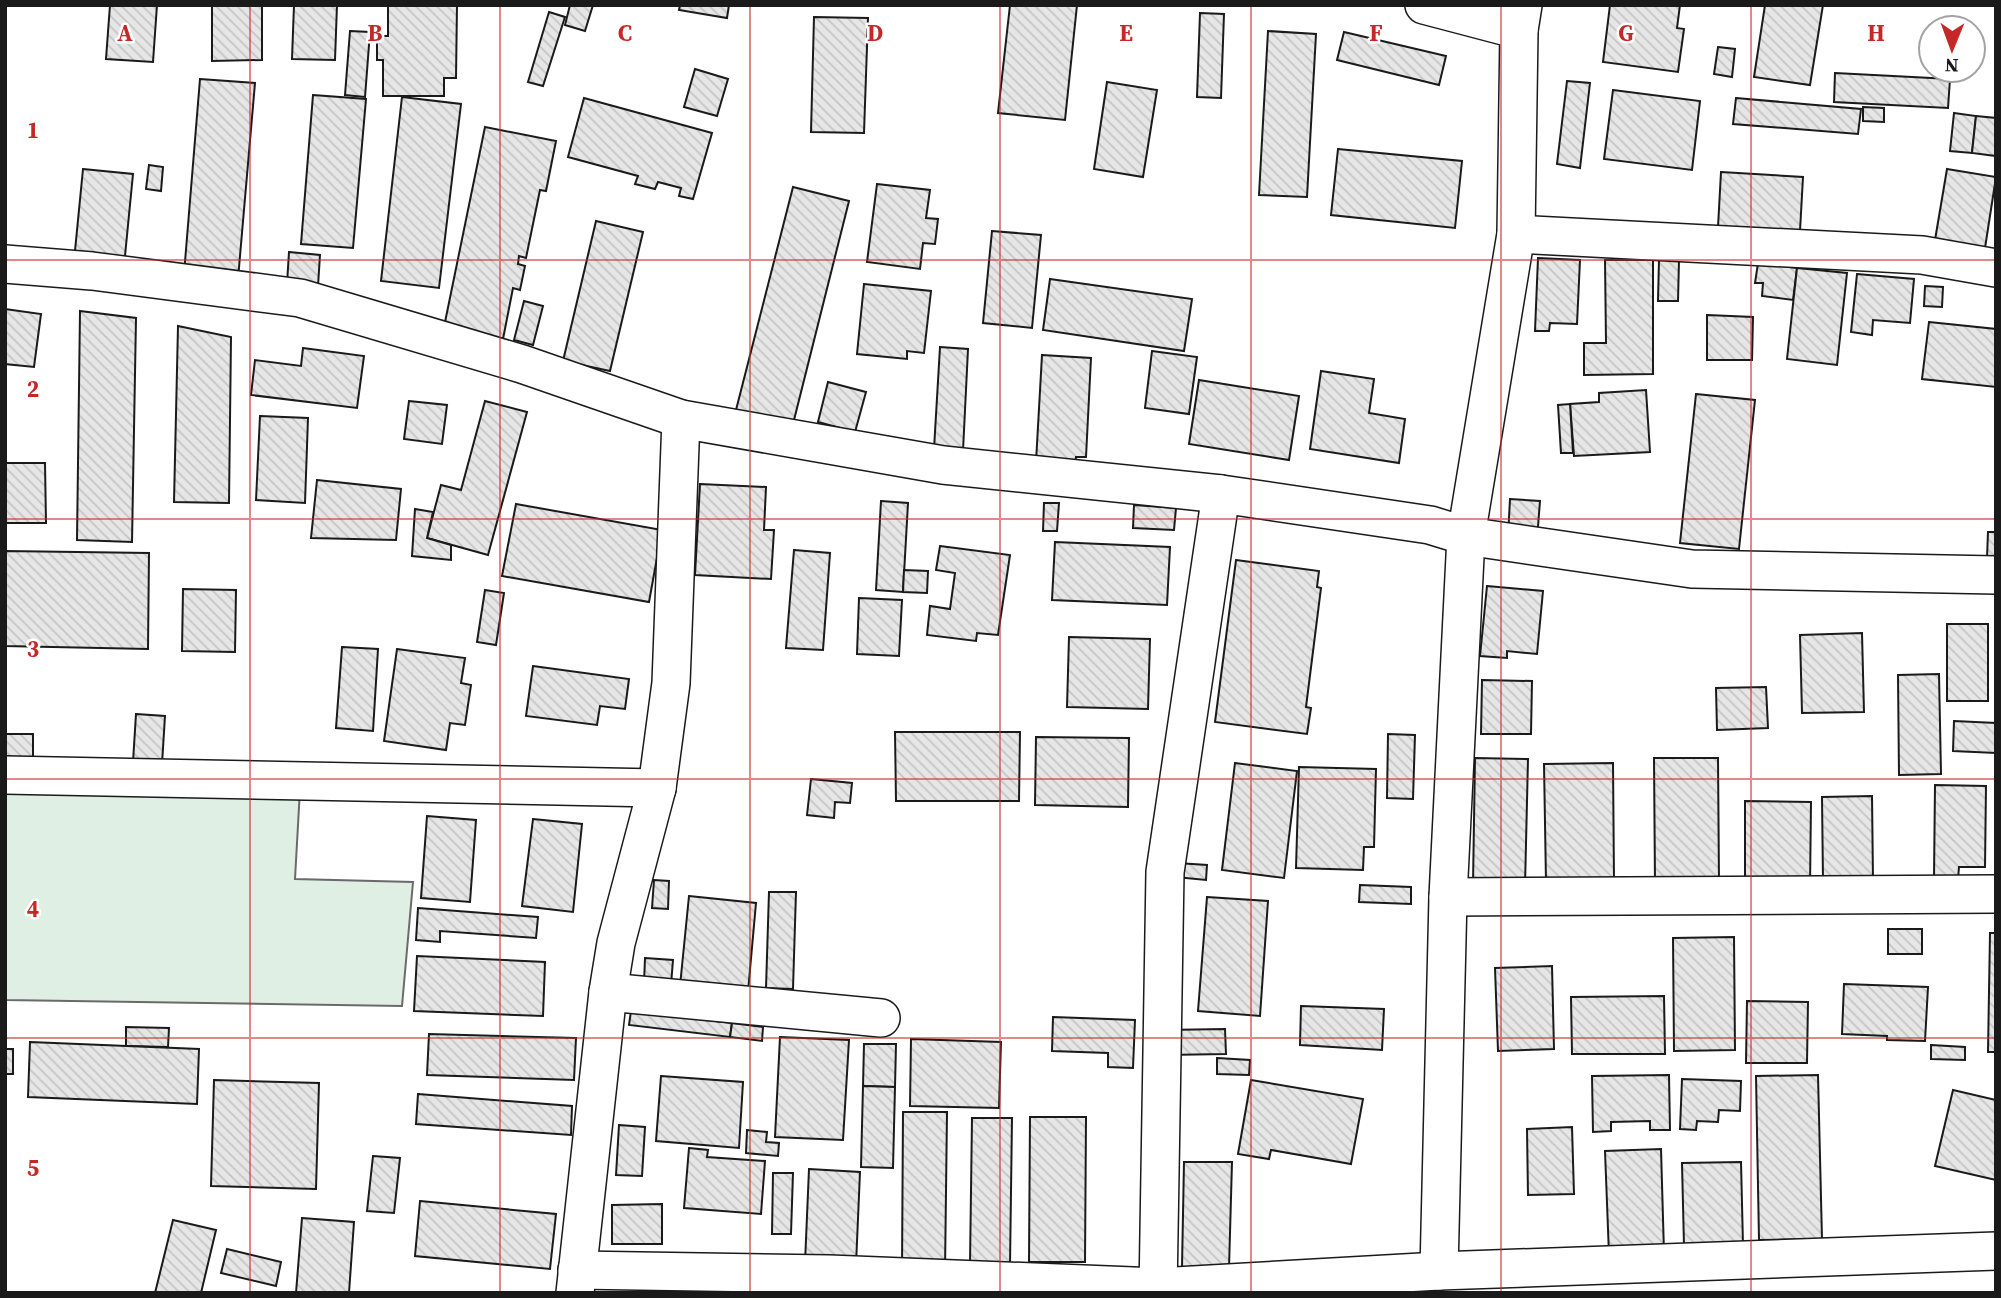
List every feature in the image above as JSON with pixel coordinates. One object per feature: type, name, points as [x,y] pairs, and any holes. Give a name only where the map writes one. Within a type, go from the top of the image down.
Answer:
[{"type":"street","points":[[1424,5],[1521,18],[1516,234],[1466,536],[1448,897],[1439,1270]]},
{"type":"street","points":[[1516,234],[1922,255],[1996,268]]},
{"type":"street","points":[[5,264],[92,271],[300,298],[522,364],[681,419],[943,465],[1221,494],[1430,525],[1466,536],[1692,569],[1996,575]]},
{"type":"street","points":[[681,419],[671,683],[657,788],[616,943],[608,992],[576,1281],[829,1274],[1158,1290],[1439,1270],[1996,1251]]},
{"type":"street","points":[[1158,1290],[1165,872],[1221,494]]},
{"type":"street","points":[[5,775],[657,788]]},
{"type":"street","points":[[1448,897],[1996,894]]},
{"type":"street","points":[[608,992],[881,1018]]},
{"type":"green space","points":[[5,785],[300,789],[295,879],[413,882],[402,1006],[5,1000]]},
{"type":"building","points":[[110,5],[157,5],[153,62],[106,59]]},
{"type":"building","points":[[212,5],[262,5],[262,60],[212,61]]},
{"type":"building","points":[[294,5],[337,5],[335,60],[292,59]]},
{"type":"building","points":[[388,5],[457,5],[456,78],[444,78],[444,96],[383,96],[383,60],[377,60],[377,36],[388,36]]},
{"type":"building","points":[[570,5],[593,5],[585,31],[565,25]]},
{"type":"building","points":[[680,5],[729,5],[727,18],[679,10]]},
{"type":"building","points":[[1010,5],[1077,5],[1065,120],[998,113]]},
{"type":"building","points":[[1610,5],[1680,5],[1677,28],[1684,29],[1678,72],[1603,62]]},
{"type":"building","points":[[1765,5],[1823,5],[1810,85],[1754,77]]},
{"type":"building","points":[[549,12],[565,17],[543,86],[528,82]]},
{"type":"building","points":[[1200,13],[1224,14],[1221,98],[1197,97]]},
{"type":"building","points":[[814,17],[868,18],[864,133],[811,132]]},
{"type":"building","points":[[350,31],[370,32],[365,97],[345,95]]},
{"type":"building","points":[[1268,31],[1316,34],[1307,197],[1259,195]]},
{"type":"building","points":[[1344,32],[1446,56],[1439,85],[1337,60]]},
{"type":"building","points":[[1718,47],[1735,49],[1732,77],[1714,74]]},
{"type":"building","points":[[695,69],[728,79],[717,116],[684,107]]},
{"type":"building","points":[[1835,73],[1917,77],[1917,84],[1950,84],[1948,108],[1834,102]]},
{"type":"building","points":[[200,79],[255,83],[238,279],[184,274]]},
{"type":"building","points":[[1567,81],[1590,83],[1580,168],[1557,164]]},
{"type":"building","points":[[1107,82],[1157,90],[1143,177],[1094,169]]},
{"type":"building","points":[[1613,90],[1700,101],[1692,170],[1604,159]]},
{"type":"building","points":[[313,95],[366,99],[353,248],[301,244]]},
{"type":"building","points":[[402,97],[461,104],[439,288],[381,281]]},
{"type":"building","points":[[584,98],[712,133],[693,199],[679,196],[681,188],[658,182],[655,189],[635,184],[638,176],[568,157]]},
{"type":"building","points":[[1736,98],[1861,109],[1858,134],[1733,124]]},
{"type":"building","points":[[1863,107],[1884,108],[1884,122],[1863,121]]},
{"type":"building","points":[[1954,113],[1976,116],[1972,153],[1950,151]]},
{"type":"building","points":[[1976,116],[1996,118],[1996,156],[1972,153]]},
{"type":"building","points":[[485,127],[556,141],[546,191],[540,190],[526,258],[519,256],[518,264],[525,266],[520,290],[513,288],[503,339],[444,327]]},
{"type":"building","points":[[1338,149],[1462,161],[1455,228],[1331,215]]},
{"type":"building","points":[[149,165],[163,167],[161,191],[146,189]]},
{"type":"building","points":[[83,169],[133,174],[124,266],[74,261]]},
{"type":"building","points":[[1947,169],[1996,177],[1985,248],[1935,240]]},
{"type":"building","points":[[1721,172],[1803,177],[1800,231],[1718,227]]},
{"type":"building","points":[[877,184],[930,190],[926,218],[938,219],[935,244],[923,243],[920,269],[867,262]]},
{"type":"building","points":[[793,187],[849,201],[793,424],[736,410]]},
{"type":"building","points":[[596,221],[643,232],[610,371],[563,361]]},
{"type":"building","points":[[992,231],[1041,235],[1032,328],[983,323]]},
{"type":"building","points":[[289,252],[320,255],[318,286],[287,284]]},
{"type":"building","points":[[1538,258],[1580,260],[1577,324],[1550,323],[1549,331],[1535,331]]},
{"type":"building","points":[[1605,260],[1653,260],[1653,374],[1584,375],[1584,343],[1606,343]]},
{"type":"building","points":[[1659,260],[1679,260],[1678,301],[1658,301]]},
{"type":"building","points":[[1758,263],[1797,268],[1793,300],[1762,296],[1763,283],[1755,283]]},
{"type":"building","points":[[1797,268],[1847,273],[1837,365],[1787,359]]},
{"type":"building","points":[[1857,274],[1914,279],[1910,323],[1873,320],[1872,335],[1851,332]]},
{"type":"building","points":[[1050,279],[1192,299],[1184,351],[1043,330]]},
{"type":"building","points":[[864,284],[931,291],[924,353],[907,351],[907,359],[857,354]]},
{"type":"building","points":[[1925,286],[1943,287],[1942,307],[1924,306]]},
{"type":"building","points":[[524,301],[543,306],[533,345],[514,340]]},
{"type":"building","points":[[5,309],[41,314],[34,367],[5,364]]},
{"type":"building","points":[[80,311],[136,318],[132,542],[77,540]]},
{"type":"building","points":[[1707,315],[1753,317],[1752,360],[1707,360]]},
{"type":"building","points":[[1929,322],[1996,329],[1996,387],[1922,379]]},
{"type":"building","points":[[178,326],[231,337],[229,503],[174,502]]},
{"type":"building","points":[[940,347],[968,349],[963,451],[934,449]]},
{"type":"building","points":[[303,348],[364,356],[357,408],[251,395],[255,360],[301,366]]},
{"type":"building","points":[[1152,351],[1197,357],[1189,414],[1145,408]]},
{"type":"building","points":[[1042,355],[1091,358],[1086,457],[1076,457],[1075,464],[1036,462]]},
{"type":"building","points":[[1321,371],[1374,379],[1369,413],[1405,419],[1399,463],[1310,449]]},
{"type":"building","points":[[1199,380],[1299,396],[1289,460],[1189,444]]},
{"type":"building","points":[[828,382],[866,392],[855,432],[818,422]]},
{"type":"building","points":[[1646,390],[1650,452],[1574,456],[1570,404],[1599,402],[1599,393]]},
{"type":"building","points":[[1696,394],[1755,400],[1739,549],[1680,543]]},
{"type":"building","points":[[409,401],[447,405],[442,444],[404,439]]},
{"type":"building","points":[[485,401],[527,412],[488,555],[427,538],[441,485],[461,490]]},
{"type":"building","points":[[1570,404],[1573,453],[1561,453],[1558,405]]},
{"type":"building","points":[[260,416],[308,418],[305,503],[256,500]]},
{"type":"building","points":[[5,463],[45,463],[46,523],[5,523]]},
{"type":"building","points":[[317,480],[401,489],[396,540],[311,538]]},
{"type":"building","points":[[700,484],[766,487],[764,530],[774,530],[771,579],[695,575]]},
{"type":"building","points":[[1510,499],[1540,501],[1537,539],[1508,537]]},
{"type":"building","points":[[881,501],[908,503],[903,592],[876,590]]},
{"type":"building","points":[[1044,503],[1059,503],[1057,531],[1043,531]]},
{"type":"building","points":[[516,504],[662,530],[649,602],[502,576]]},
{"type":"building","points":[[1134,505],[1176,508],[1174,530],[1133,528]]},
{"type":"building","points":[[415,509],[433,512],[427,538],[451,545],[451,560],[412,556]]},
{"type":"building","points":[[1988,532],[1996,532],[1996,559],[1987,558]]},
{"type":"building","points":[[1055,542],[1170,547],[1167,605],[1052,600]]},
{"type":"building","points":[[940,546],[1010,555],[998,635],[977,633],[976,641],[927,635],[930,606],[950,609],[955,573],[936,570]]},
{"type":"building","points":[[794,550],[830,553],[823,650],[786,648]]},
{"type":"building","points":[[5,551],[149,553],[148,649],[5,646]]},
{"type":"building","points":[[1236,560],[1319,571],[1317,587],[1321,588],[1306,707],[1311,708],[1307,734],[1215,722]]},
{"type":"building","points":[[904,570],[928,571],[927,593],[903,592]]},
{"type":"building","points":[[1487,586],[1543,591],[1537,654],[1507,651],[1507,658],[1480,656]]},
{"type":"building","points":[[183,589],[236,590],[235,652],[182,651]]},
{"type":"building","points":[[485,590],[504,593],[496,645],[477,642]]},
{"type":"building","points":[[859,598],[902,600],[899,656],[857,654]]},
{"type":"building","points":[[1947,624],[1988,624],[1988,701],[1947,701]]},
{"type":"building","points":[[1862,633],[1864,712],[1802,713],[1800,635]]},
{"type":"building","points":[[1069,637],[1150,639],[1148,709],[1067,707]]},
{"type":"building","points":[[342,647],[378,649],[373,731],[336,728]]},
{"type":"building","points":[[397,649],[465,658],[461,683],[471,685],[465,725],[450,723],[446,750],[384,741]]},
{"type":"building","points":[[533,666],[629,679],[625,709],[600,706],[597,725],[526,716]]},
{"type":"building","points":[[1939,674],[1941,774],[1899,775],[1898,675]]},
{"type":"building","points":[[1482,680],[1532,681],[1531,734],[1481,734]]},
{"type":"building","points":[[1766,687],[1768,728],[1717,730],[1716,688]]},
{"type":"building","points":[[136,714],[165,716],[162,764],[133,762]]},
{"type":"building","points":[[1954,721],[1996,723],[1996,753],[1953,751]]},
{"type":"building","points":[[895,732],[1020,732],[1019,801],[896,801]]},
{"type":"building","points":[[5,734],[33,734],[33,766],[5,765]]},
{"type":"building","points":[[1388,734],[1415,735],[1413,799],[1387,798]]},
{"type":"building","points":[[1036,737],[1129,738],[1128,807],[1035,805]]},
{"type":"building","points":[[1475,758],[1528,759],[1525,886],[1473,884]]},
{"type":"building","points":[[1654,758],[1718,758],[1719,883],[1655,884]]},
{"type":"building","points":[[1235,763],[1297,771],[1284,878],[1222,870]]},
{"type":"building","points":[[1613,763],[1614,881],[1546,882],[1544,764]]},
{"type":"building","points":[[1299,767],[1376,769],[1374,847],[1364,847],[1363,870],[1296,868]]},
{"type":"building","points":[[811,779],[852,783],[850,803],[835,802],[834,818],[807,815]]},
{"type":"building","points":[[1935,785],[1986,786],[1985,867],[1959,867],[1958,879],[1934,878]]},
{"type":"building","points":[[1872,796],[1873,880],[1823,881],[1822,797]]},
{"type":"building","points":[[1745,801],[1811,802],[1810,888],[1745,887]]},
{"type":"building","points":[[427,816],[476,820],[470,902],[421,898]]},
{"type":"building","points":[[533,819],[582,824],[573,912],[522,906]]},
{"type":"building","points":[[1177,863],[1207,865],[1206,880],[1176,877]]},
{"type":"building","points":[[654,880],[669,881],[668,909],[652,908]]},
{"type":"building","points":[[1360,885],[1411,887],[1411,904],[1359,902]]},
{"type":"building","points":[[769,892],[796,892],[793,989],[766,988]]},
{"type":"building","points":[[689,896],[756,903],[748,992],[680,986]]},
{"type":"building","points":[[1207,897],[1268,901],[1260,1016],[1198,1011]]},
{"type":"building","points":[[418,908],[538,917],[536,938],[440,931],[440,942],[416,940]]},
{"type":"building","points":[[1888,929],[1922,929],[1922,954],[1888,954]]},
{"type":"building","points":[[1990,933],[1996,933],[1996,1052],[1988,1052]]},
{"type":"building","points":[[1734,937],[1735,1050],[1674,1051],[1673,938]]},
{"type":"building","points":[[417,956],[545,962],[543,1016],[414,1011]]},
{"type":"building","points":[[645,958],[673,960],[671,985],[644,983]]},
{"type":"building","points":[[1552,966],[1554,1049],[1498,1051],[1495,968]]},
{"type":"building","points":[[1844,984],[1928,987],[1925,1041],[1887,1040],[1887,1036],[1842,1034]]},
{"type":"building","points":[[1664,996],[1665,1054],[1572,1054],[1571,997]]},
{"type":"building","points":[[1747,1001],[1808,1002],[1807,1063],[1746,1063]]},
{"type":"building","points":[[1301,1006],[1384,1009],[1382,1050],[1300,1045]]},
{"type":"building","points":[[631,1011],[732,1023],[730,1037],[629,1025]]},
{"type":"building","points":[[1053,1017],[1135,1020],[1133,1068],[1108,1067],[1108,1053],[1052,1051]]},
{"type":"building","points":[[732,1023],[763,1027],[762,1041],[730,1037]]},
{"type":"building","points":[[126,1027],[169,1028],[168,1047],[126,1046]]},
{"type":"building","points":[[1225,1029],[1226,1054],[1165,1055],[1164,1030]]},
{"type":"building","points":[[429,1034],[576,1038],[574,1080],[427,1075]]},
{"type":"building","points":[[780,1037],[849,1040],[843,1140],[775,1137]]},
{"type":"building","points":[[911,1039],[1001,1042],[999,1108],[910,1106]]},
{"type":"building","points":[[30,1042],[199,1049],[197,1104],[28,1097]]},
{"type":"building","points":[[864,1044],[896,1044],[895,1087],[863,1086]]},
{"type":"building","points":[[1931,1045],[1965,1047],[1965,1060],[1931,1059]]},
{"type":"building","points":[[5,1049],[13,1049],[13,1074],[5,1074]]},
{"type":"building","points":[[1217,1058],[1250,1060],[1249,1075],[1217,1074]]},
{"type":"building","points":[[1669,1075],[1670,1130],[1650,1130],[1650,1121],[1611,1122],[1611,1131],[1593,1132],[1592,1076]]},
{"type":"building","points":[[1818,1075],[1822,1239],[1759,1240],[1756,1076]]},
{"type":"building","points":[[661,1076],[743,1082],[739,1148],[656,1141]]},
{"type":"building","points":[[1682,1079],[1741,1081],[1740,1111],[1719,1110],[1718,1122],[1697,1121],[1696,1130],[1680,1129]]},
{"type":"building","points":[[214,1080],[319,1083],[316,1189],[211,1186]]},
{"type":"building","points":[[1251,1080],[1363,1099],[1351,1164],[1271,1150],[1269,1159],[1238,1154]]},
{"type":"building","points":[[863,1086],[895,1087],[893,1168],[861,1167]]},
{"type":"building","points":[[1953,1090],[1996,1100],[1996,1180],[1935,1166]]},
{"type":"building","points":[[418,1094],[572,1106],[571,1135],[416,1124]]},
{"type":"building","points":[[903,1112],[947,1112],[945,1271],[902,1270]]},
{"type":"building","points":[[1030,1117],[1086,1117],[1085,1262],[1029,1262]]},
{"type":"building","points":[[972,1118],[1012,1118],[1010,1265],[970,1264]]},
{"type":"building","points":[[619,1125],[645,1127],[642,1176],[616,1175]]},
{"type":"building","points":[[1572,1127],[1574,1194],[1528,1195],[1527,1129]]},
{"type":"building","points":[[747,1130],[767,1132],[766,1142],[779,1143],[778,1156],[746,1153]]},
{"type":"building","points":[[689,1148],[708,1150],[707,1157],[765,1161],[761,1214],[684,1208]]},
{"type":"building","points":[[1661,1149],[1664,1253],[1609,1255],[1605,1151]]},
{"type":"building","points":[[373,1156],[400,1158],[394,1213],[367,1211]]},
{"type":"building","points":[[1184,1162],[1232,1162],[1229,1268],[1182,1267]]},
{"type":"building","points":[[1741,1162],[1743,1245],[1684,1246],[1682,1163]]},
{"type":"building","points":[[809,1169],[860,1172],[856,1265],[805,1263]]},
{"type":"building","points":[[773,1173],[793,1173],[791,1234],[772,1234]]},
{"type":"building","points":[[420,1201],[556,1214],[550,1269],[415,1256]]},
{"type":"building","points":[[662,1204],[662,1244],[612,1244],[612,1205]]},
{"type":"building","points":[[302,1218],[354,1222],[349,1293],[296,1293]]},
{"type":"building","points":[[173,1220],[216,1230],[201,1293],[155,1293]]},
{"type":"building","points":[[227,1249],[281,1262],[276,1286],[221,1273]]}]
